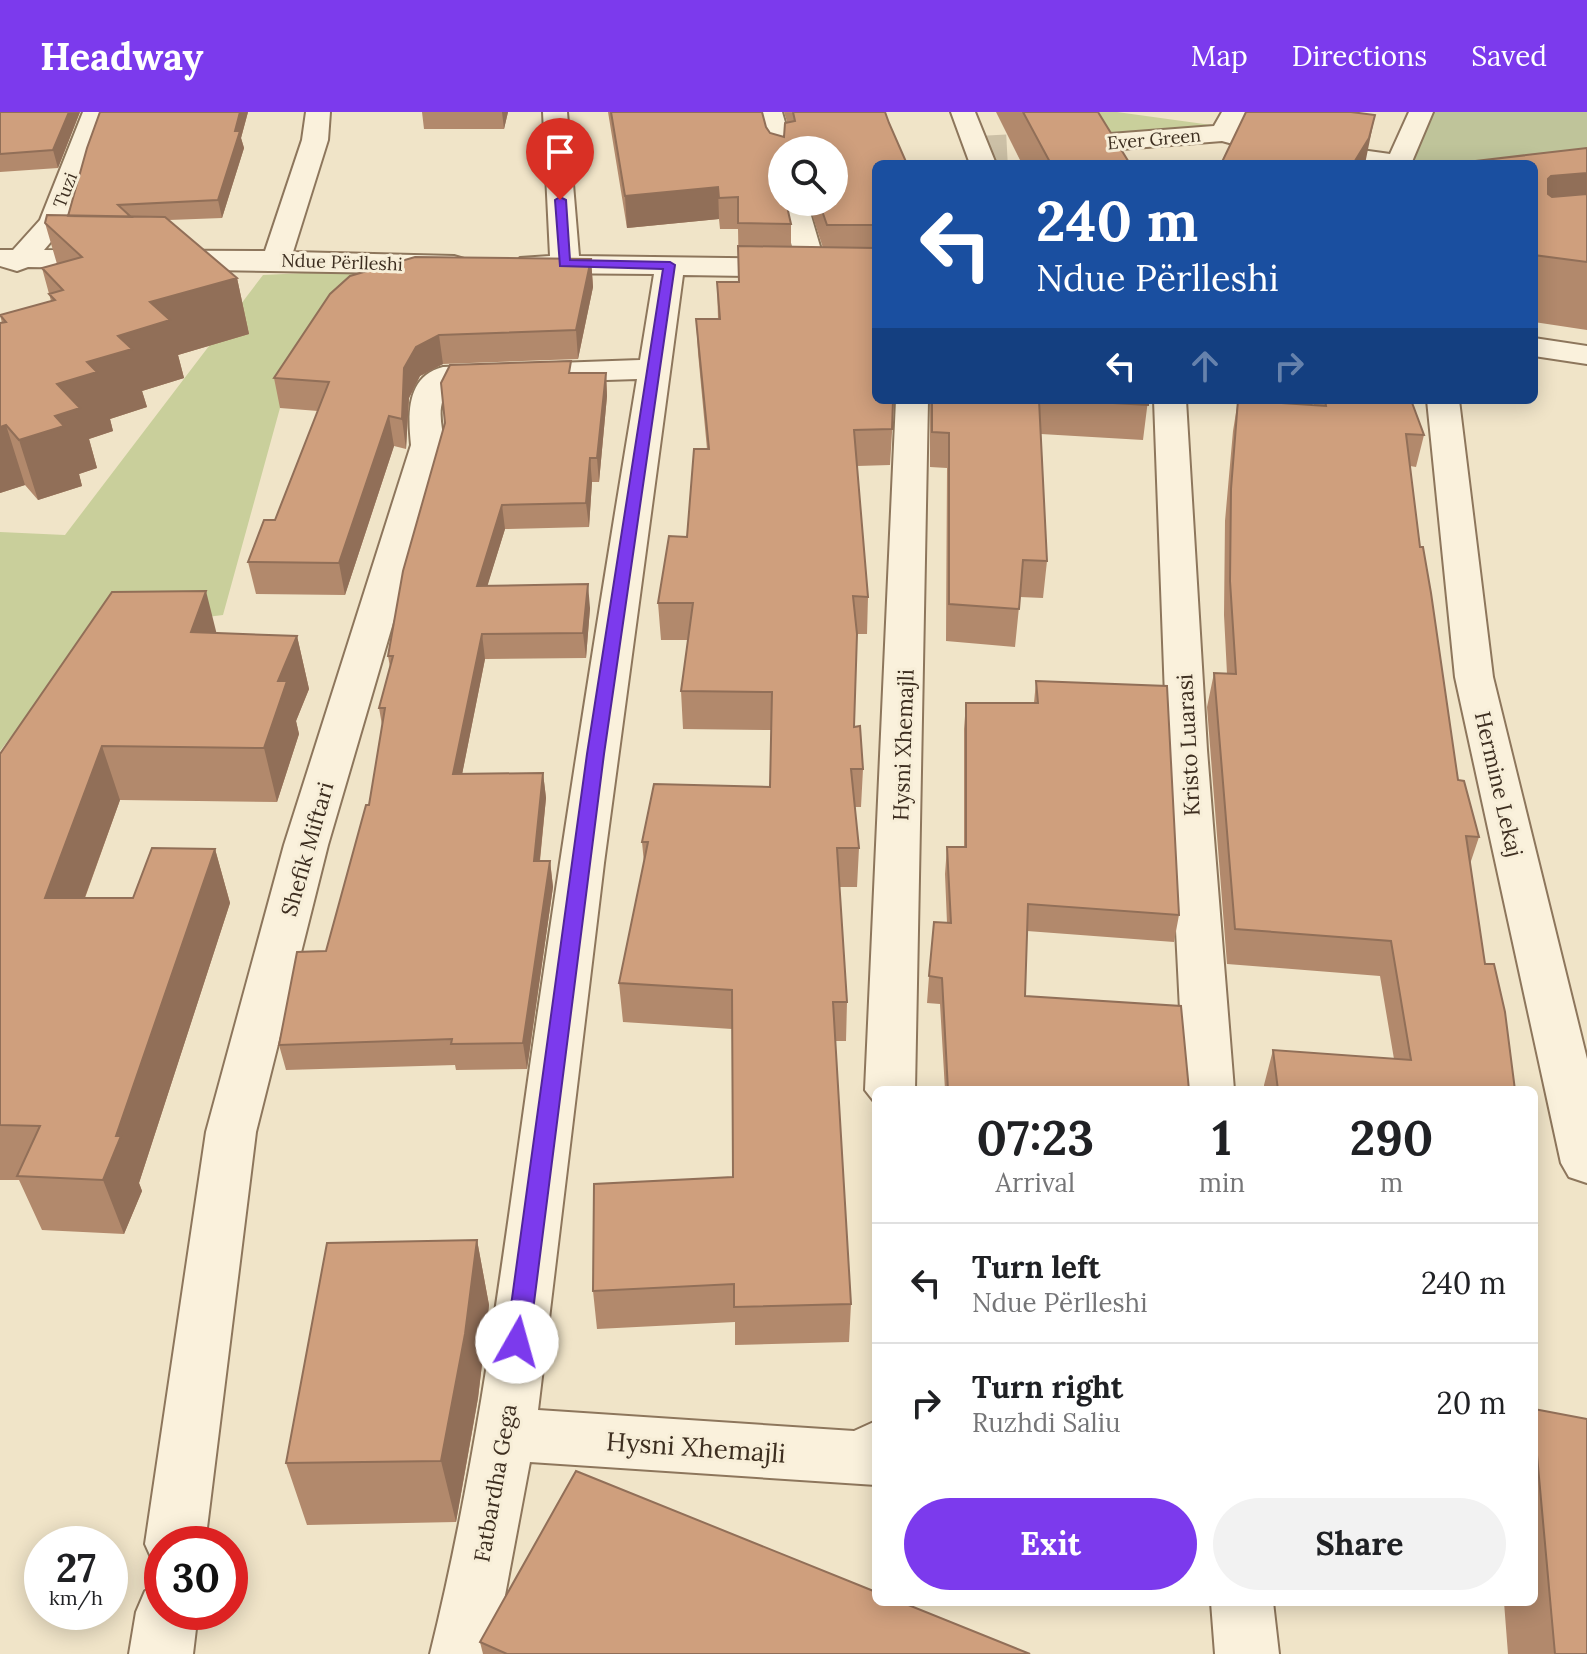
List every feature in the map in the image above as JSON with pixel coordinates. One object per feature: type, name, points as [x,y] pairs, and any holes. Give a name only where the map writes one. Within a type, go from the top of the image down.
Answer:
[{"type":"street","name":"Tuzi","points":[[0,287],[10,258],[53,223],[95,112]]},
{"type":"street","points":[[276,260],[311,154],[318,112]]},
{"type":"street","points":[[555,112],[565,264]]},
{"type":"street","points":[[770,112],[776,136]]},
{"type":"street","points":[[963,112],[981,160]]},
{"type":"street","points":[[1400,160],[1421,112]]},
{"type":"street","name":"Ever Green","points":[[1084,144],[1229,123],[1259,143],[1372,160]]},
{"type":"street","points":[[798,216],[811,266]]},
{"type":"street","name":"Ndue Përlleshi","points":[[10,258],[872,269]]},
{"type":"street","name":"Fatbardha Gega","points":[[462,1654],[505,1434],[595,754],[670,265]]},
{"type":"street","points":[[1538,348],[1587,355]]},
{"type":"street","name":"Shefik Miftari","points":[[177,1526],[231,1132],[306,845],[428,445],[423,404],[430,388],[443,376],[654,369]]},
{"type":"street","name":"Hysni Xhemajli","points":[[890,1086],[912,404]]},
{"type":"street","name":"Kristo Luarasi","points":[[1170,404],[1187,750],[1209,1086]]},
{"type":"street","name":"Hermine Lekaj","points":[[1443,404],[1474,677],[1587,1163]]},
{"type":"street","name":"Hysni Xhemajli","points":[[505,1434],[872,1459]]},
{"type":"street","points":[[1242,1606],[1247,1654]]},
{"type":"street","points":[[161,1654],[164,1630]]},
{"type":"green space","points":[[1068,112],[1117,112],[1262,132],[1237,137],[1084,144]]},
{"type":"green space","points":[[1421,112],[1587,112],[1587,207],[1538,167],[1538,160],[1400,160]]},
{"type":"green space","points":[[367,270],[280,408],[223,615],[93,631],[0,751],[0,532],[65,535],[263,275]]},
{"type":"building","points":[[0,112],[69,112],[53,150],[0,154]]},
{"type":"building","points":[[100,112],[240,112],[235,131],[240,131],[218,200],[118,205],[131,217],[68,216]]},
{"type":"building","points":[[611,112],[762,112],[770,133],[780,136],[768,136],[768,216],[789,216],[791,224],[738,223],[738,197],[719,198],[718,187],[625,196]]},
{"type":"building","points":[[793,112],[885,112],[905,160],[872,160],[872,225],[827,225],[824,216],[848,216],[848,136],[784,136],[785,123],[795,121]]},
{"type":"building","points":[[1023,112],[1098,112],[1128,160],[1049,160]]},
{"type":"building","points":[[1246,112],[1351,112],[1375,115],[1369,138],[1355,160],[1223,160]]},
{"type":"building","points":[[1587,148],[1587,173],[1551,176],[1548,179],[1548,194],[1552,197],[1587,194],[1587,262],[1538,256],[1538,160],[1484,160]]},
{"type":"building","points":[[47,215],[165,217],[237,278],[150,302],[170,320],[118,336],[132,349],[87,362],[97,372],[57,384],[80,408],[55,416],[64,426],[19,440],[6,425],[0,427],[0,323],[6,322],[0,315],[55,300],[49,294],[63,290],[42,268],[82,257],[45,223]]},
{"type":"building","points":[[738,246],[872,248],[872,404],[893,404],[892,429],[854,430],[868,597],[853,596],[857,634],[854,727],[860,726],[863,769],[851,769],[859,848],[837,848],[847,1002],[833,1002],[851,1304],[734,1307],[734,1284],[593,1291],[594,1184],[733,1177],[732,990],[619,983],[648,842],[642,842],[654,784],[770,787],[772,692],[681,691],[693,603],[658,603],[669,536],[687,537],[694,449],[709,449],[696,319],[720,319],[717,282],[739,282]]},
{"type":"building","points":[[415,257],[591,259],[576,330],[439,335],[416,347],[404,368],[402,419],[389,416],[339,563],[248,562],[264,520],[275,520],[329,382],[274,378],[330,294],[350,276]]},
{"type":"building","points":[[571,361],[569,373],[606,373],[597,458],[590,458],[586,503],[502,505],[477,586],[588,584],[583,633],[482,634],[453,774],[543,773],[534,861],[550,861],[523,1043],[451,1044],[452,1039],[279,1045],[297,952],[326,951],[366,805],[369,805],[385,708],[379,708],[393,656],[388,656],[403,571],[445,423],[441,383],[450,365]]},
{"type":"building","points":[[932,404],[1039,404],[1047,561],[1023,560],[1019,609],[949,604],[949,433],[932,432]]},
{"type":"building","points":[[1238,404],[1412,404],[1424,435],[1406,434],[1420,547],[1423,547],[1431,593],[1458,780],[1464,781],[1479,837],[1466,836],[1485,964],[1494,964],[1505,1012],[1514,1086],[1278,1086],[1273,1050],[1411,1060],[1391,941],[1235,929],[1214,673],[1236,674],[1230,581],[1231,489]]},
{"type":"building","points":[[206,591],[191,632],[297,636],[278,681],[287,681],[264,748],[102,746],[45,898],[133,898],[152,848],[215,849],[116,1136],[121,1136],[103,1180],[17,1176],[40,1126],[0,1125],[0,754],[112,592]]},
{"type":"building","points":[[1036,681],[1167,686],[1179,915],[1028,904],[1025,996],[1181,1006],[1189,1086],[948,1086],[942,978],[929,976],[934,922],[951,923],[947,847],[966,847],[966,703],[1038,703]]},
{"type":"building","points":[[477,1240],[465,1334],[441,1461],[286,1463],[327,1243]]},
{"type":"building","points":[[1538,1410],[1587,1419],[1587,1654],[1555,1654],[1538,1466]]},
{"type":"building","points":[[576,1471],[872,1590],[872,1606],[911,1606],[1030,1654],[507,1654],[480,1642]]},
{"type":"tunnel","points":[[979,150],[1074,145]]},
{"type":"route","points":[[517,1342],[595,754],[670,265],[565,264],[560,200]]}]
